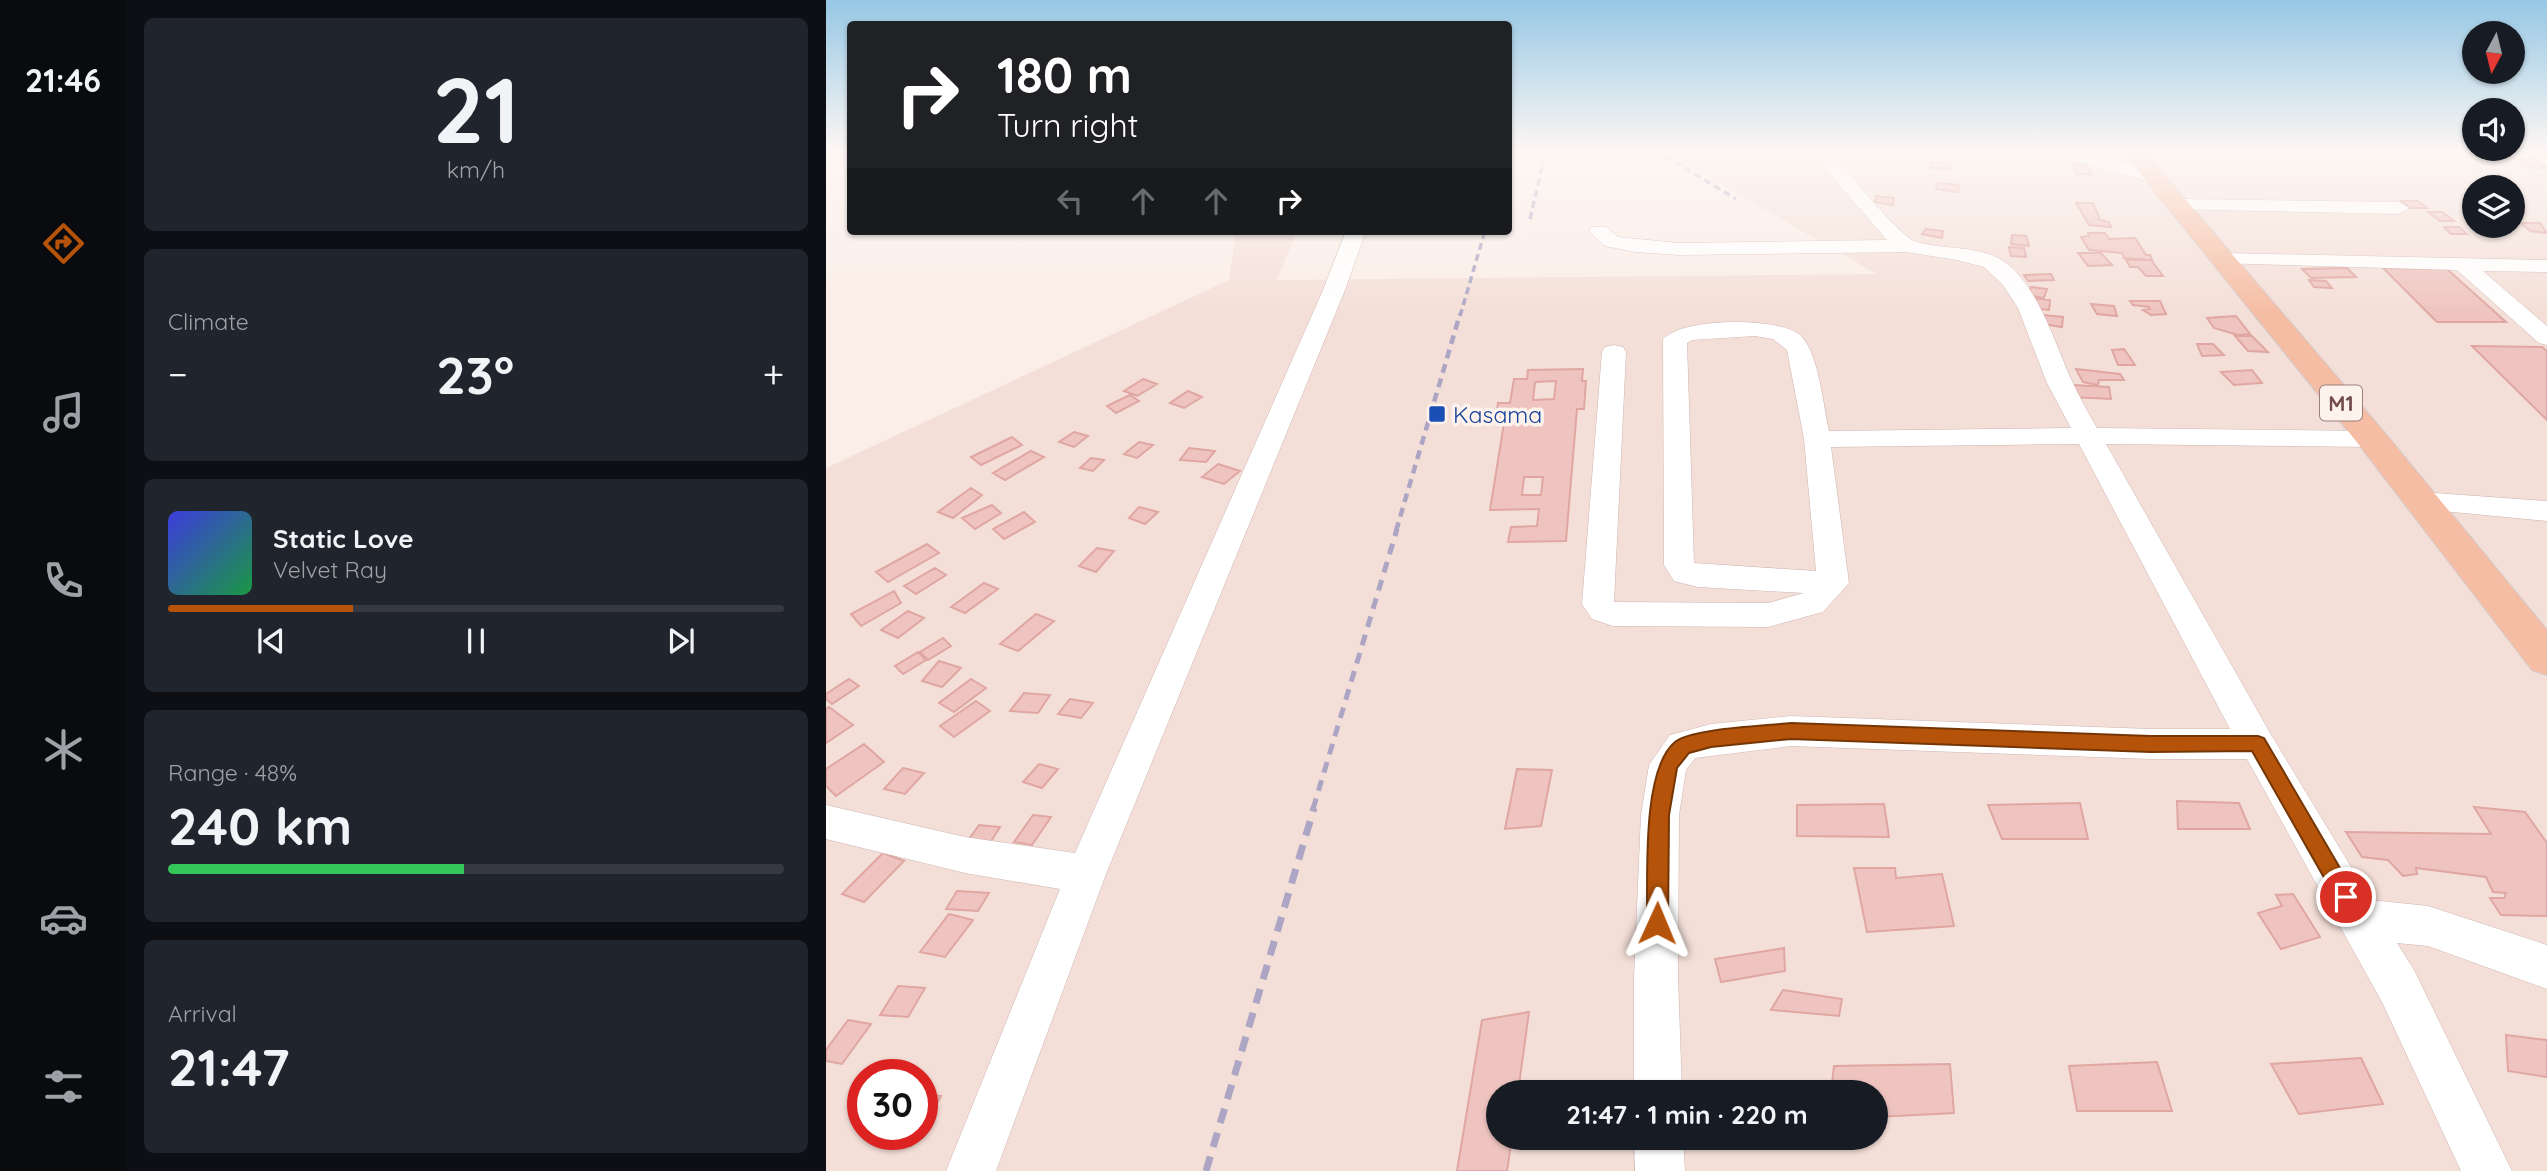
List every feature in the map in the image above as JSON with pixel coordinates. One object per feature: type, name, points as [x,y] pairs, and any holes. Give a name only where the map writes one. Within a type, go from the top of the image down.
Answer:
[{"type":"main road","name":"M1","points":[[2178,205],[2372,439],[2547,659]]},
{"type":"street","points":[[1867,205],[1878,222],[1906,246]]},
{"type":"street","points":[[2178,205],[2399,208]]},
{"type":"street","points":[[1599,231],[1612,242],[1678,249],[1906,246],[1959,254],[1991,263],[2011,281],[2029,308],[2060,383],[2088,436],[2258,744],[2398,986],[2487,1171]]},
{"type":"street","points":[[962,1169],[1334,290],[1355,235]]},
{"type":"street","points":[[2222,259],[2547,265]]},
{"type":"street","points":[[2462,264],[2547,338]]},
{"type":"street","points":[[1755,329],[1784,333],[1793,340],[1799,350],[1817,439],[1833,583],[1698,576],[1685,573],[1679,565],[1675,340],[1687,332],[1755,329]]},
{"type":"street","points":[[1614,352],[1598,604],[1603,611],[1613,614],[1768,615],[1812,604],[1833,583]]},
{"type":"street","points":[[1817,439],[2088,436],[2372,439]]},
{"type":"street","points":[[2421,501],[2547,511]]},
{"type":"street","points":[[1658,1080],[1656,977],[1660,815],[1668,765],[1683,746],[1711,739],[1791,731],[2151,744],[2258,744]]},
{"type":"street","points":[[826,822],[965,855],[1086,874]]},
{"type":"street","points":[[2359,919],[2428,926],[2547,967]]},
{"type":"street","points":[[1659,1150],[1660,1171]]},
{"type":"shaded area","points":[[1756,205],[2462,205],[2462,238],[2525,238],[2525,205],[2547,205],[2547,1171],[826,1171],[826,468],[1229,280],[1235,235],[1295,235],[1277,280],[1877,274]]},
{"type":"building","points":[[2077,205],[2094,205],[2100,220],[2109,222],[2111,227],[2089,225]]},
{"type":"building","points":[[2406,205],[2423,205],[2427,208],[2410,208]]},
{"type":"building","points":[[2428,212],[2442,212],[2454,221],[2440,221]]},
{"type":"building","points":[[2525,223],[2540,223],[2547,233],[2530,231]]},
{"type":"building","points":[[2444,227],[2459,227],[2462,230],[2462,234],[2451,234]]},
{"type":"building","points":[[1926,229],[1943,231],[1942,238],[1922,234]]},
{"type":"building","points":[[2088,233],[2105,233],[2109,239],[2135,238],[2152,260],[2124,258],[2122,253],[2089,250],[2081,237],[2089,236]]},
{"type":"building","points":[[2012,235],[2026,236],[2029,246],[2011,244]]},
{"type":"building","points":[[2009,247],[2024,248],[2026,257],[2011,256]]},
{"type":"building","points":[[2078,253],[2101,253],[2112,265],[2088,266]]},
{"type":"building","points":[[2126,260],[2151,260],[2163,276],[2146,276],[2138,267],[2130,267]]},
{"type":"building","points":[[2347,268],[2356,277],[2311,278],[2302,269]]},
{"type":"building","points":[[2383,268],[2447,269],[2506,322],[2437,322]]},
{"type":"building","points":[[2051,274],[2054,280],[2028,281],[2024,275]]},
{"type":"building","points":[[2309,280],[2326,281],[2332,288],[2314,287]]},
{"type":"building","points":[[2031,287],[2047,289],[2044,298],[2027,295]]},
{"type":"building","points":[[2031,298],[2050,300],[2049,310],[2032,308]]},
{"type":"building","points":[[2130,301],[2160,301],[2166,314],[2151,315],[2143,310],[2150,309],[2149,307],[2133,305]]},
{"type":"building","points":[[2091,304],[2114,306],[2117,316],[2097,314]]},
{"type":"building","points":[[2043,315],[2063,317],[2062,327],[2042,324]]},
{"type":"building","points":[[2236,316],[2250,334],[2238,335],[2214,328],[2207,318]]},
{"type":"building","points":[[2235,336],[2252,336],[2268,352],[2248,351]]},
{"type":"building","points":[[2197,344],[2213,344],[2224,355],[2202,356]]},
{"type":"building","points":[[2472,346],[2542,347],[2547,351],[2547,420]]},
{"type":"building","points":[[2124,349],[2135,365],[2118,365],[2112,350]]},
{"type":"building","name":"Kasama","points":[[1583,369],[1582,381],[1586,381],[1584,409],[1577,409],[1566,541],[1508,542],[1511,527],[1537,526],[1539,509],[1490,510],[1505,417],[1496,417],[1498,403],[1510,403],[1514,379],[1527,379],[1528,370]],"holes":[[[1556,381],[1554,399],[1533,400],[1535,382]],[[1524,477],[1543,477],[1541,495],[1522,495]]]},
{"type":"building","points":[[2076,369],[2120,374],[2124,380],[2099,380],[2098,385],[2083,382]]},
{"type":"building","points":[[2252,370],[2262,383],[2234,385],[2221,372]]},
{"type":"building","points":[[1143,379],[1157,384],[1137,396],[1124,391]]},
{"type":"building","points":[[2073,385],[2109,387],[2111,399],[2071,397]]},
{"type":"building","points":[[1188,391],[1202,397],[1184,408],[1170,403]]},
{"type":"building","points":[[1130,395],[1139,401],[1116,413],[1107,406]]},
{"type":"building","points":[[1074,432],[1088,436],[1074,447],[1059,442]]},
{"type":"building","points":[[1012,437],[1022,445],[981,465],[971,457]]},
{"type":"building","points":[[1139,442],[1153,445],[1137,458],[1124,454]]},
{"type":"building","points":[[1189,448],[1215,451],[1206,462],[1180,460]]},
{"type":"building","points":[[1031,451],[1044,457],[1005,480],[993,473]]},
{"type":"building","points":[[1091,458],[1104,460],[1093,471],[1080,468]]},
{"type":"building","points":[[1218,464],[1240,471],[1224,484],[1202,477]]},
{"type":"building","points":[[971,488],[982,495],[953,518],[938,512]]},
{"type":"building","points":[[992,505],[1001,513],[975,529],[962,518]]},
{"type":"building","points":[[1139,507],[1158,512],[1145,524],[1129,518]]},
{"type":"building","points":[[1024,512],[1035,522],[1004,539],[993,529]]},
{"type":"building","points":[[927,544],[939,553],[888,582],[876,572]]},
{"type":"building","points":[[1097,548],[1114,551],[1096,572],[1079,566]]},
{"type":"building","points":[[935,568],[946,575],[916,594],[904,586]]},
{"type":"building","points":[[984,583],[998,589],[965,613],[951,607]]},
{"type":"building","points":[[894,591],[901,603],[861,626],[851,614]]},
{"type":"building","points":[[908,611],[924,618],[898,638],[881,630]]},
{"type":"building","points":[[1036,614],[1054,621],[1018,651],[1000,644]]},
{"type":"building","points":[[943,638],[951,646],[928,660],[920,652]]},
{"type":"building","points":[[918,652],[926,660],[903,674],[895,666]]},
{"type":"building","points":[[939,661],[961,668],[942,687],[922,681]]},
{"type":"building","points":[[849,679],[859,686],[832,704],[826,699],[826,694]]},
{"type":"building","points":[[971,679],[986,688],[954,712],[939,703]]},
{"type":"building","points":[[1024,693],[1050,695],[1038,713],[1010,711]]},
{"type":"building","points":[[1070,699],[1093,703],[1081,718],[1058,714]]},
{"type":"building","points":[[976,701],[990,711],[954,737],[940,726]]},
{"type":"building","points":[[829,707],[853,725],[826,743],[826,709]]},
{"type":"building","points":[[864,744],[884,762],[836,796],[826,786],[826,769]]},
{"type":"building","points":[[1039,764],[1058,769],[1042,788],[1023,782]]},
{"type":"building","points":[[903,768],[924,773],[905,794],[884,789]]},
{"type":"building","points":[[1517,769],[1552,770],[1541,826],[1505,829]]},
{"type":"building","points":[[2177,801],[2239,803],[2250,829],[2178,829]]},
{"type":"building","points":[[2080,803],[2088,839],[2002,839],[1988,805]]},
{"type":"building","points":[[1884,804],[1889,837],[1797,836],[1797,805]]},
{"type":"building","points":[[2474,807],[2525,812],[2547,843],[2547,916],[2501,915],[2490,898],[2504,898],[2506,893],[2493,892],[2486,877],[2416,868],[2417,874],[2403,876],[2388,860],[2362,857],[2346,832],[2491,834]]},
{"type":"building","points":[[1033,815],[1051,817],[1032,845],[1014,842]]},
{"type":"building","points":[[979,825],[1000,827],[985,851],[962,849]]},
{"type":"building","points":[[883,853],[904,861],[864,902],[842,894]]},
{"type":"building","points":[[1854,868],[1895,868],[1896,878],[1942,874],[1954,926],[1867,932]]},
{"type":"building","points":[[957,891],[989,893],[978,911],[946,909]]},
{"type":"building","points":[[2293,894],[2320,937],[2281,949],[2258,913],[2282,906],[2276,895]]},
{"type":"building","points":[[949,914],[973,920],[945,957],[920,952]]},
{"type":"building","points":[[1784,948],[1785,971],[1721,982],[1715,959]]},
{"type":"building","points":[[898,986],[925,988],[908,1017],[880,1015]]},
{"type":"building","points":[[1783,990],[1842,999],[1839,1016],[1771,1010]]},
{"type":"building","points":[[1529,1012],[1520,1080],[1486,1080],[1486,1150],[1510,1150],[1507,1171],[1457,1171],[1482,1020]]},
{"type":"building","points":[[848,1020],[871,1024],[842,1064],[826,1061],[826,1050]]},
{"type":"building","points":[[2506,1035],[2547,1040],[2547,1077],[2508,1071]]},
{"type":"building","points":[[2361,1058],[2383,1104],[2299,1114],[2271,1064]]},
{"type":"building","points":[[2157,1062],[2172,1111],[2077,1111],[2069,1066]]},
{"type":"building","points":[[1950,1064],[1954,1113],[1888,1116],[1888,1080],[1832,1080],[1834,1066]]},
{"type":"railway","points":[[1530,219],[1533,205]]},
{"type":"railway","points":[[1460,316],[1484,235]]},
{"type":"railway","points":[[1396,531],[1460,314]]},
{"type":"railway","points":[[1313,809],[1397,529]]},
{"type":"railway","points":[[1206,1171],[1314,808]]},
{"type":"place","name":"Kasama","points":[[1437,414]]},
{"type":"route","points":[[1657,923],[1660,815],[1668,765],[1683,746],[1711,739],[1791,731],[2151,744],[2258,744],[2346,897]]}]
